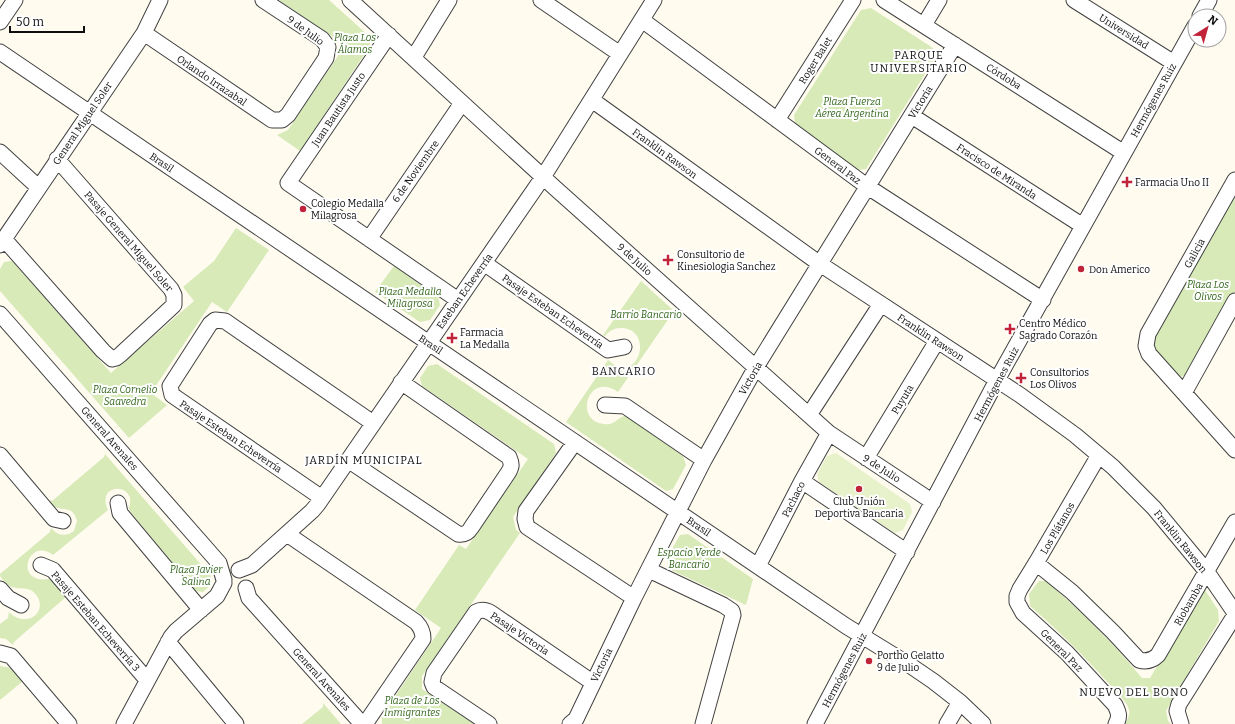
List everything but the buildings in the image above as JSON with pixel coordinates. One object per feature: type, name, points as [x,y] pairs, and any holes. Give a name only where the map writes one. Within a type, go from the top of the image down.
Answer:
[{"type":"street","name":"General Miguel Soler","points":[[2,242],[144,33],[160,0]]},
{"type":"street","name":"9 de Julio","points":[[263,0],[322,39],[328,47],[326,58],[288,115],[282,120]]},
{"type":"street","name":"9 de Julio","points":[[350,0],[414,57],[543,177],[829,433],[933,502]]},
{"type":"street","points":[[414,57],[449,0]]},
{"type":"street","points":[[542,0],[620,54]]},
{"type":"street","name":"Esteban Echeverría","points":[[124,724],[168,642],[176,631],[217,596],[238,581],[312,511],[322,498],[543,177],[654,0]]},
{"type":"street","name":"Roger Balet","points":[[777,120],[853,0]]},
{"type":"street","name":"Córdoba","points":[[884,0],[1124,153]]},
{"type":"street","points":[[924,25],[940,0]]},
{"type":"street","name":"Universidad","points":[[1074,0],[1174,63]]},
{"type":"street","points":[[0,22],[8,2]]},
{"type":"street","name":"General Paz","points":[[642,20],[868,187],[1042,300]]},
{"type":"street","name":"Orlando Irrazabal","points":[[144,33],[272,120],[282,120]]},
{"type":"street","name":"Juan Bautista Justo","points":[[369,239],[288,183],[389,35]]},
{"type":"street","name":"Hermógenes Ruiz","points":[[815,724],[998,380],[1187,40]]},
{"type":"street","name":"Victoria","points":[[576,722],[592,682],[634,598],[704,460],[756,367],[955,45]]},
{"type":"street","name":"Brasil","points":[[0,52],[574,442],[862,635]]},
{"type":"street","name":"Franklin Rawson","points":[[592,100],[820,264],[998,380],[1046,414],[1099,455],[1126,479],[1154,508],[1207,572],[1235,614]]},
{"type":"street","name":"6 de Noviembre","points":[[369,239],[462,102]]},
{"type":"street","name":"Fracisco de Miranda","points":[[912,116],[1083,226]]},
{"type":"street","points":[[0,152],[38,187]]},
{"type":"street","name":"Pasaje General Miguel Soler","points":[[2,242],[109,358],[116,358],[172,307],[175,301],[171,289],[57,159]]},
{"type":"street","name":"Galicia","points":[[1184,393],[1149,354],[1146,342],[1148,334],[1235,180]]},
{"type":"street","points":[[369,239],[458,300]]},
{"type":"street","name":"Pasaje Esteban Echeverría","points":[[484,263],[608,350],[624,347]]},
{"type":"street","points":[[1235,301],[1184,393],[1235,450]]},
{"type":"street","points":[[809,415],[880,304]]},
{"type":"street","name":"General Arenales","points":[[0,314],[218,563],[238,581],[362,724]]},
{"type":"street","name":"Pasaje Esteban Echeverría","points":[[322,498],[172,395],[170,386],[172,382],[210,324],[215,320],[225,321],[373,423]]},
{"type":"street","name":"Puyuta","points":[[866,458],[937,341]]},
{"type":"street","points":[[348,460],[458,534],[463,535],[468,533],[472,528],[512,467],[509,457],[401,382]]},
{"type":"street","points":[[605,405],[625,406],[704,460]]},
{"type":"street","name":"Pachaco","points":[[758,566],[802,481],[829,433]]},
{"type":"street","points":[[574,442],[526,511],[527,527],[634,598]]},
{"type":"street","name":"Los Plátanos","points":[[1017,602],[1017,596],[1020,589],[1099,455]]},
{"type":"street","points":[[0,456],[54,519],[63,521]]},
{"type":"street","points":[[802,481],[907,552]]},
{"type":"street","points":[[118,503],[120,513],[201,610]]},
{"type":"street","name":"Riobamba","points":[[1036,563],[1072,592],[1136,656],[1144,661],[1149,661],[1158,656],[1235,522]]},
{"type":"street","points":[[287,534],[416,622],[421,628],[423,639],[365,724]]},
{"type":"street","name":"Pasaje Esteban Echeverría 3","points":[[41,565],[54,570],[147,680]]},
{"type":"street","points":[[649,570],[723,605],[732,611],[734,615],[703,724]]},
{"type":"street","points":[[0,589],[8,598],[21,605]]},
{"type":"street","name":"General Paz","points":[[1017,602],[1023,612],[1067,653],[1115,706],[1118,711],[1117,721]]},
{"type":"street","name":"Pasaje Victoria","points":[[489,724],[434,687],[432,682],[434,673],[476,612],[480,610],[487,610],[592,682]]},
{"type":"street","points":[[1181,724],[1177,711],[1179,704],[1235,614]]},
{"type":"street","points":[[862,635],[911,666],[960,702],[983,724]]},
{"type":"street","points":[[168,642],[236,724]]},
{"type":"street","points":[[0,653],[11,656],[69,724]]},
{"type":"street","points":[[947,724],[960,702]]},
{"type":"green space","name":"Plaza Los Álamos","points":[[279,0],[329,0],[369,36],[370,46],[300,151],[277,135],[288,130],[342,50],[339,41]]},
{"type":"green space","name":"Plaza Fuerza Aérea Argentina","points":[[871,8],[933,48],[935,58],[866,169],[858,170],[795,124],[794,115],[861,10]]},
{"type":"green space","name":"Plaza Los Olivos","points":[[1232,197],[1235,198],[1235,291],[1187,375],[1180,377],[1155,353],[1152,340]]},
{"type":"green space","name":"Plaza Cornelio Saavedra","points":[[236,228],[269,250],[227,312],[212,302],[151,393],[167,405],[129,438],[0,291],[0,269],[4,262],[12,261],[111,373],[194,301],[183,287],[214,261]]},
{"type":"green space","name":"Plaza Medalla Milagrosa","points":[[394,266],[438,297],[440,305],[430,320],[420,322],[375,292]]},
{"type":"green space","name":"Barrio Bancario","points":[[641,281],[674,311],[618,392],[608,387],[599,388],[592,392],[588,399],[587,407],[589,415],[594,421],[604,424],[611,424],[623,416],[626,416],[683,456],[686,465],[673,489],[666,491],[566,422],[608,360],[618,367],[627,367],[634,363],[638,357],[640,350],[639,342],[636,335],[630,330],[621,328],[610,331],[605,336],[603,335]]},
{"type":"green space","name":"Plaza de Los Inmigrantes","points":[[437,364],[554,444],[556,453],[513,517],[516,530],[520,533],[422,676],[422,689],[474,724],[382,724],[382,716],[441,628],[415,610],[459,545],[466,549],[528,459],[422,386],[420,378],[428,366]]},
{"type":"green space","name":"Club Unión Deportiva Bancaria","points":[[836,453],[910,504],[912,512],[903,530],[895,533],[819,482],[817,474],[827,456]]},
{"type":"green space","name":"Plaza Javier Salina","points":[[105,454],[211,576],[211,585],[203,592],[196,591],[129,510],[130,498],[127,493],[123,490],[113,489],[106,496],[108,510],[53,555],[45,551],[39,551],[29,558],[28,570],[31,576],[38,579],[50,579],[66,597],[14,642],[13,645],[6,639],[0,638],[0,624],[8,618],[9,612],[15,617],[22,619],[33,617],[40,608],[40,602],[37,596],[30,590],[8,585],[2,579],[0,574],[50,532],[51,528],[56,533],[62,535],[74,531],[77,521],[73,513],[71,511],[53,506],[49,500],[52,501],[104,457]]},
{"type":"green space","name":"Espacio Verde Bancario","points":[[688,534],[753,579],[746,605],[669,569],[667,558],[680,535]]},
{"type":"green space","points":[[1039,581],[1046,581],[1072,604],[1108,640],[1142,678],[1150,678],[1203,590],[1205,590],[1218,610],[1219,621],[1166,711],[1168,721],[1171,724],[1125,724],[1129,710],[1122,697],[1072,644],[1030,606],[1029,594]]},
{"type":"green space","points":[[0,666],[12,668],[23,681],[0,700]]},
{"type":"green space","points":[[323,703],[341,724],[302,724],[323,707]]},
{"type":"place","name":"Farmacia Uno II","points":[[1127,182]]},
{"type":"place","name":"Colegio Medalla Milagrosa","points":[[303,209]]},
{"type":"place","name":"Consultorio de Kinesiologia Sanchez","points":[[668,260]]},
{"type":"place","name":"Don Americo","points":[[1081,269]]},
{"type":"place","name":"Centro Médico Sagrado Corazón","points":[[1010,329]]},
{"type":"place","name":"Farmacia La Medalla","points":[[452,338]]},
{"type":"place","name":"Consultorios Los Olivos","points":[[1021,378]]},
{"type":"place","name":"Club Unión Deportiva Bancaria","points":[[859,489]]},
{"type":"place","name":"Portho Gelatto 9 de Julio","points":[[869,661]]},
{"type":"district","name":"PARQUE UNIVERSITARIO","points":[[919,61]]},
{"type":"district","name":"BANCARIO","points":[[624,371]]},
{"type":"district","name":"JARDÍN MUNICIPAL","points":[[364,460]]},
{"type":"district","name":"NUEVO DEL BONO","points":[[1134,692]]}]
